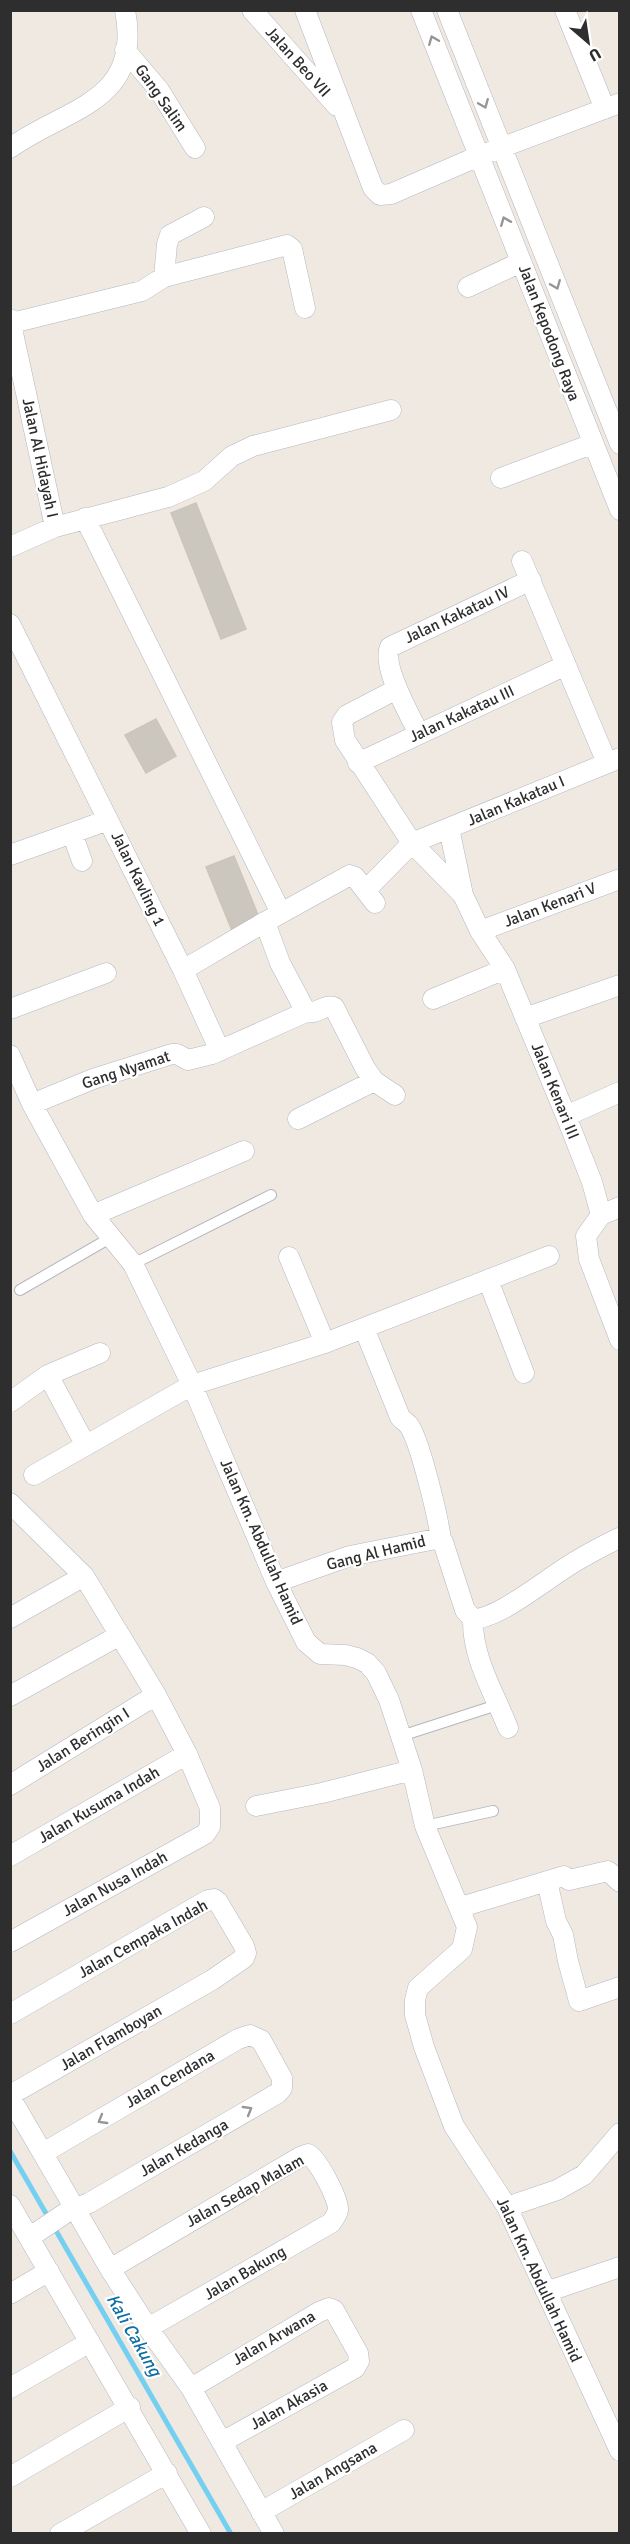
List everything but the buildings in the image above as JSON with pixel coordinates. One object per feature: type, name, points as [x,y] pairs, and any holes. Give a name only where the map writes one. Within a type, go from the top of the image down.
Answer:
[{"type":"street","points":[[10,148],[25,137],[99,98],[112,85],[122,66],[125,50],[127,22],[125,10]]},
{"type":"street","name":"Jalan Beo VII","points":[[252,10],[345,114]]},
{"type":"street","points":[[304,10],[373,188],[377,194],[385,196],[479,156],[612,106],[569,12]]},
{"type":"street","name":"Jalan Kepodong Raya","points":[[421,10],[620,510]]},
{"type":"street","name":"Jalan Kepodong Raya","points":[[447,10],[618,437]]},
{"type":"street","name":"Gang Salim","points":[[125,50],[159,90],[195,148]]},
{"type":"street","points":[[165,277],[167,244],[170,235],[204,217]]},
{"type":"street","points":[[11,321],[142,291],[165,277],[287,245],[292,249],[305,308]]},
{"type":"street","points":[[468,287],[521,262]]},
{"type":"street","name":"Jalan Al Hidayah I","points":[[11,321],[55,527]]},
{"type":"street","points":[[10,547],[55,527],[168,497],[204,481],[232,456],[253,446],[391,410]]},
{"type":"street","points":[[501,478],[592,444]]},
{"type":"street","points":[[85,518],[273,917],[280,963],[306,1012]]},
{"type":"street","points":[[522,561],[566,665],[613,760]]},
{"type":"street","name":"Jalan Kakatau IV","points":[[419,734],[397,689],[388,656],[390,647],[531,580]]},
{"type":"street","name":"Jalan Kavling 1","points":[[10,624],[183,970],[220,1051]]},
{"type":"street","name":"Jalan Kakatau III","points":[[358,763],[566,665]]},
{"type":"street","points":[[183,970],[344,877],[365,890],[412,843],[358,763],[345,740],[342,722],[348,715],[397,689]]},
{"type":"street","name":"Jalan Kakatau I","points":[[412,843],[613,760]]},
{"type":"street","points":[[10,855],[108,820]]},
{"type":"street","name":"Jalan Kenari III","points":[[449,828],[463,895],[480,931],[505,969],[592,1182],[601,1215]]},
{"type":"street","points":[[72,833],[82,861]]},
{"type":"street","name":"Jalan Kenari III","points":[[412,843],[463,895]]},
{"type":"street","name":"Jalan Kenari V","points":[[480,931],[620,879]]},
{"type":"street","points":[[433,999],[505,969]]},
{"type":"street","points":[[10,1009],[106,973]]},
{"type":"street","points":[[525,1018],[620,985]]},
{"type":"street","points":[[220,1051],[306,1012],[312,1013],[328,1006],[334,1007],[374,1081],[395,1095]]},
{"type":"street","name":"Gang Nyamat","points":[[32,1104],[93,1079],[172,1054],[188,1060],[220,1051]]},
{"type":"street","name":"Jalan Km. Abdullah Hamid","points":[[10,1055],[32,1104],[93,1215],[134,1264],[192,1385],[276,1582],[306,1642],[320,1654],[357,1658],[376,1673],[389,1700],[412,1770],[425,1826],[461,1907],[467,1927],[462,1949],[418,1988],[415,2000],[415,2015],[434,2077],[454,2126],[507,2207],[620,2451]]},
{"type":"street","points":[[298,1119],[374,1081]]},
{"type":"street","points":[[566,1116],[620,1092]]},
{"type":"street","points":[[93,1215],[244,1150]]},
{"type":"street","points":[[618,1329],[589,1259],[586,1236],[601,1215],[620,1207]]},
{"type":"street","points":[[289,1257],[325,1343]]},
{"type":"street","points":[[34,1475],[192,1385],[325,1343],[549,1257]]},
{"type":"street","points":[[488,1280],[524,1373]]},
{"type":"street","points":[[364,1328],[400,1417],[413,1433],[441,1540]]},
{"type":"street","points":[[10,1402],[48,1375],[100,1353]]},
{"type":"street","points":[[48,1375],[85,1444]]},
{"type":"street","points":[[10,1503],[84,1576],[156,1695],[188,1754]]},
{"type":"street","points":[[508,1728],[497,1705],[473,1639],[474,1618],[487,1617],[500,1611],[578,1559],[619,1538]]},
{"type":"street","name":"Gang Al Hamid","points":[[276,1582],[350,1556],[433,1539],[441,1540],[465,1610],[474,1618]]},
{"type":"street","points":[[10,1618],[84,1576]]},
{"type":"street","points":[[10,1696],[120,1635]]},
{"type":"street","name":"Jalan Beringin I","points":[[10,1785],[156,1695]]},
{"type":"street","name":"Jalan Nusa Indah","points":[[10,1942],[205,1834],[210,1827],[210,1808],[188,1754]]},
{"type":"street","name":"Jalan Kusuma Indah","points":[[10,1856],[188,1754]]},
{"type":"street","points":[[256,1806],[322,1793],[412,1770]]},
{"type":"street","points":[[461,1907],[564,1876],[569,1880],[608,1871],[620,1882]]},
{"type":"street","points":[[548,1881],[556,1921],[564,1935],[568,1961],[579,2001],[620,1987]]},
{"type":"street","name":"Jalan Cempaka Indah","points":[[10,2014],[208,1900],[214,1899],[238,1934],[246,1953],[244,1958],[212,1980]]},
{"type":"street","name":"Jalan Flamboyan","points":[[10,2096],[212,1980]]},
{"type":"street","name":"Jalan Cendana","points":[[43,2153],[238,2039],[250,2035],[261,2040],[282,2078]]},
{"type":"street","name":"Jalan Kedanga","points":[[35,2233],[278,2093],[282,2088],[282,2078]]},
{"type":"street","points":[[10,2096],[43,2153],[72,2211],[117,2265],[148,2328],[191,2388],[274,2534]]},
{"type":"street","points":[[507,2207],[557,2190],[584,2175],[620,2133]]},
{"type":"street","name":"Jalan Sedap Malam","points":[[117,2265],[305,2154],[315,2158],[338,2202],[337,2213]]},
{"type":"street","points":[[11,2206],[35,2233],[49,2271],[130,2407],[201,2534]]},
{"type":"street","name":"Jalan Bakung","points":[[148,2328],[331,2223],[337,2213]]},
{"type":"street","points":[[546,2292],[620,2267]]},
{"type":"street","points":[[10,2294],[49,2271]]},
{"type":"street","name":"Jalan Arwana","points":[[191,2388],[329,2308],[333,2310],[358,2353],[359,2361],[355,2368]]},
{"type":"street","points":[[10,2388],[90,2342]]},
{"type":"street","name":"Jalan Akasia","points":[[222,2442],[355,2368]]},
{"type":"street","points":[[10,2477],[130,2407]]},
{"type":"street","name":"Jalan Angsana","points":[[261,2512],[404,2430]]},
{"type":"street","points":[[60,2534],[166,2473]]},
{"type":"lane","points":[[134,1264],[271,1195]]},
{"type":"lane","points":[[20,1290],[110,1238]]},
{"type":"lane","points":[[401,1736],[497,1705]]},
{"type":"lane","points":[[425,1826],[493,1811]]},
{"type":"waterway","name":"Kali Cakung","points":[[10,2151],[231,2534]]}]
